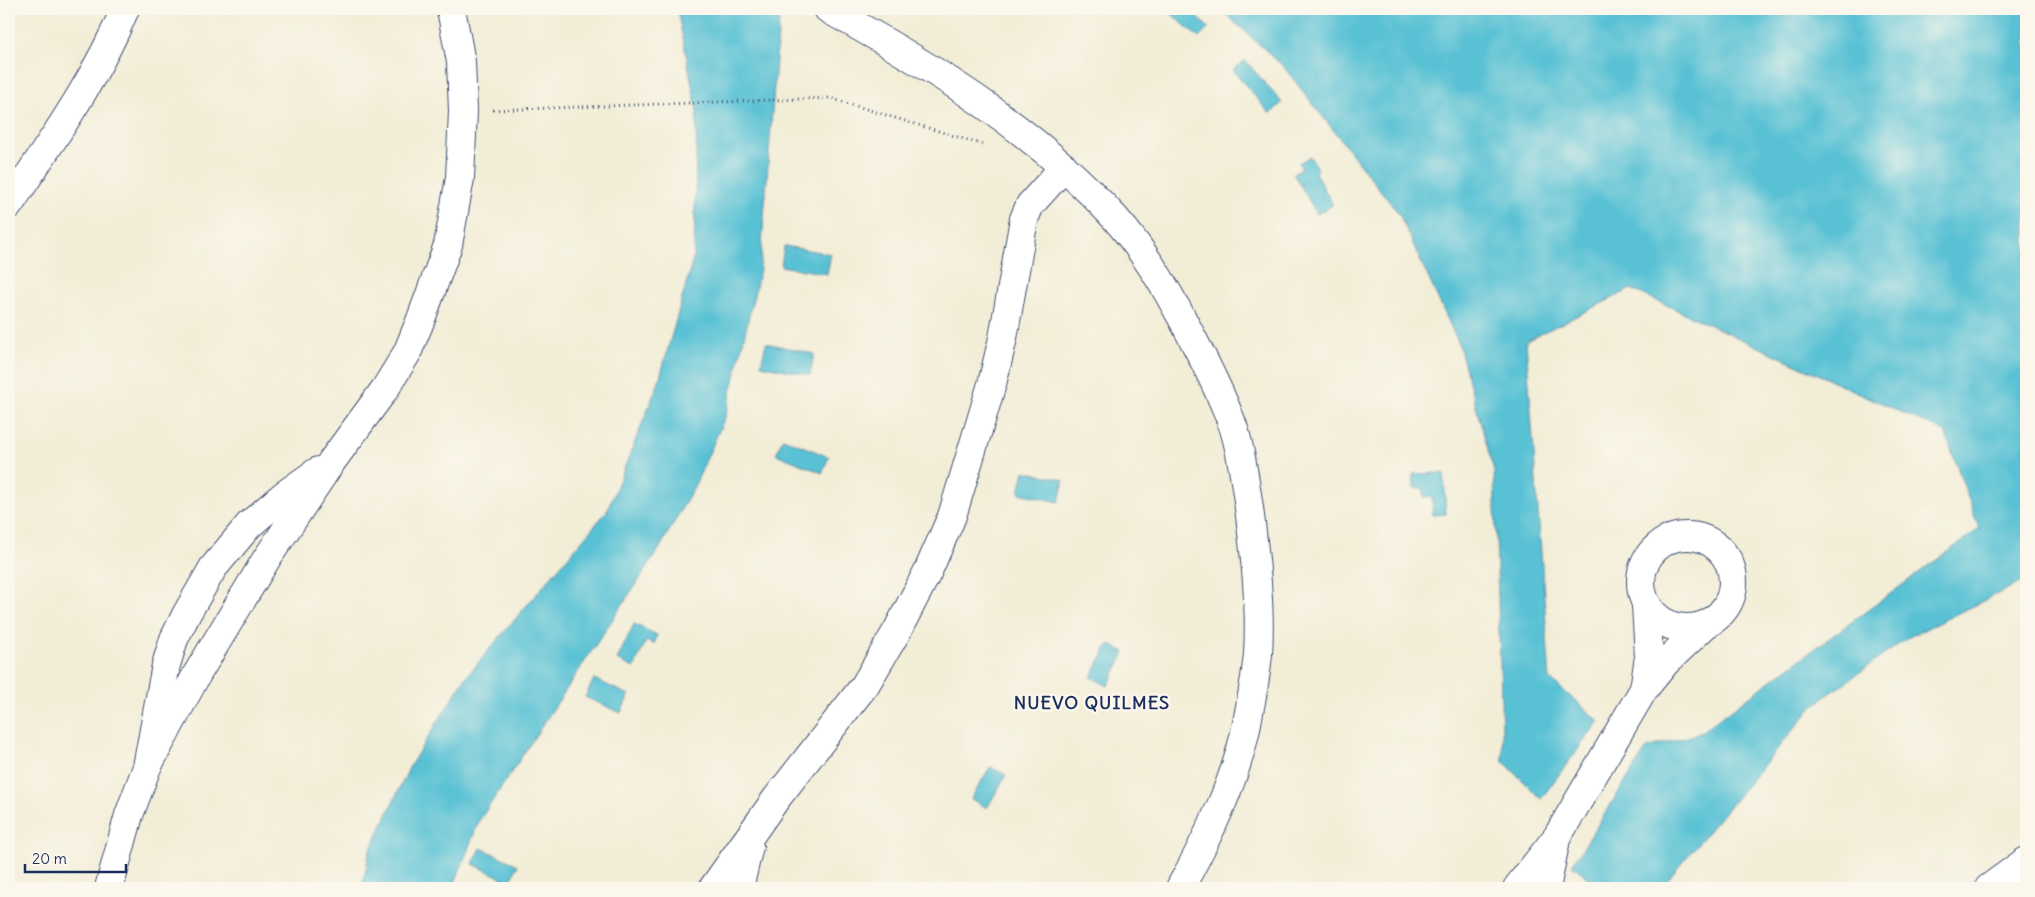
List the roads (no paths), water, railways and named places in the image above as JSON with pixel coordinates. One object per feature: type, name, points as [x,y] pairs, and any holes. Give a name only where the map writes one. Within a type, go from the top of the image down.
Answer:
[{"type":"street","points":[[9,205],[81,96],[125,9]]},
{"type":"street","points":[[109,888],[129,815],[147,767],[197,674],[267,558],[332,461],[385,389],[407,353],[421,319],[448,245],[460,178],[463,111],[461,62],[451,9]]},
{"type":"street","points":[[828,9],[952,82],[1026,135],[1064,167],[1116,219],[1147,258],[1183,318],[1210,371],[1234,429],[1243,469],[1254,542],[1258,653],[1247,725],[1234,773],[1203,846],[1180,888]]},
{"type":"street","points":[[713,888],[776,800],[865,685],[897,631],[928,571],[952,516],[992,384],[1003,338],[1024,219],[1030,205],[1064,167]]},
{"type":"street","points":[[147,767],[166,665],[174,639],[213,568],[249,525],[284,495],[332,461]]},
{"type":"street","points":[[1517,888],[1556,837],[1644,689],[1682,645],[1706,624],[1719,616],[1729,602],[1734,587],[1733,572],[1727,557],[1716,545],[1702,538],[1686,536],[1670,538],[1656,546],[1646,559],[1641,574],[1641,590],[1646,605],[1648,657],[1644,689]]},
{"type":"street","points":[[1646,605],[1655,616],[1679,628],[1693,628],[1706,624]]},
{"type":"street","points":[[739,888],[752,835]]},
{"type":"street","points":[[1546,888],[1556,837]]},
{"type":"street","points":[[1989,888],[2026,861]]},
{"type":"water","points":[[677,9],[780,9],[760,269],[726,415],[696,483],[658,551],[479,821],[453,888],[362,888],[369,853],[410,766],[465,678],[607,511],[658,384],[694,256],[697,110]]},
{"type":"water","points":[[1168,9],[1188,9],[1209,28],[1199,38]]},
{"type":"water","points":[[1220,9],[2026,9],[2026,580],[1909,637],[1814,705],[1661,888],[1602,888],[1572,865],[1647,748],[1698,734],[1979,529],[1945,432],[1631,289],[1526,341],[1550,679],[1599,721],[1541,799],[1503,761],[1494,471],[1458,342],[1399,214],[1283,66]]},
{"type":"water","points":[[1245,60],[1282,103],[1270,114],[1233,70]]},
{"type":"water","points":[[1310,156],[1318,170],[1315,172],[1333,205],[1317,214],[1293,173],[1302,168],[1299,163]]},
{"type":"water","points":[[784,246],[831,254],[827,274],[781,266]]},
{"type":"water","points":[[766,343],[814,354],[810,375],[761,365]]},
{"type":"water","points":[[783,438],[829,457],[822,473],[776,454]]},
{"type":"water","points":[[1024,471],[1064,480],[1059,502],[1019,493]]},
{"type":"water","points":[[1444,473],[1446,514],[1433,515],[1432,496],[1424,497],[1423,488],[1414,488],[1413,474]]},
{"type":"water","points":[[634,624],[657,635],[654,644],[646,641],[634,668],[617,660]]},
{"type":"water","points":[[1109,644],[1125,652],[1108,686],[1091,677]]},
{"type":"water","points":[[594,679],[629,695],[621,713],[585,697]]},
{"type":"water","points":[[990,767],[1006,775],[987,808],[971,799]]},
{"type":"water","points":[[481,848],[518,865],[510,882],[473,864]]},
{"type":"district","name":"NUEVO QUILMES","points":[[1092,703]]}]
